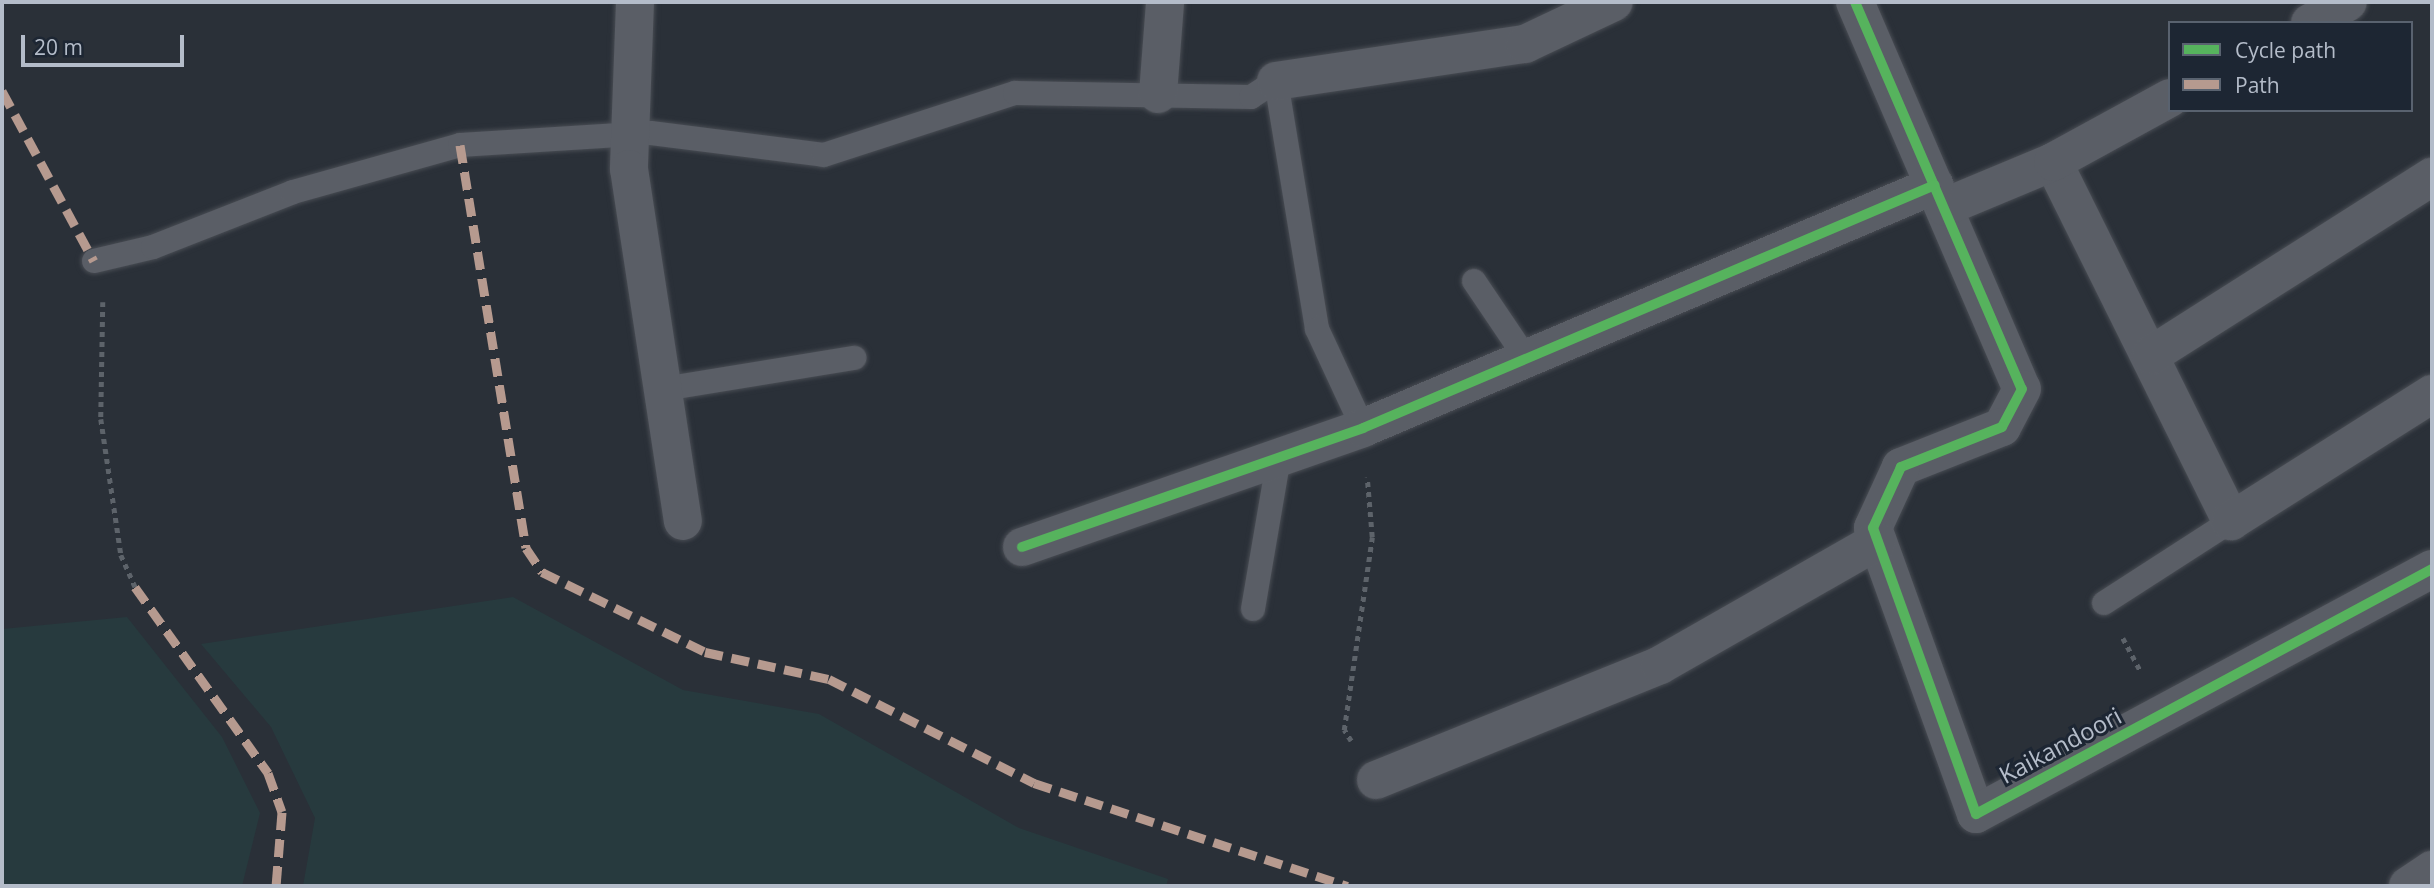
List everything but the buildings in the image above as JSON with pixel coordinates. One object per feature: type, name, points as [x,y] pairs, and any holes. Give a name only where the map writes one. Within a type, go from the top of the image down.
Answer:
[{"type":"street","points":[[635,2],[629,132],[683,521]]},
{"type":"street","points":[[1158,94],[1165,2]]},
{"type":"street","points":[[1276,81],[1525,44],[1614,2]]},
{"type":"street","points":[[1376,780],[1660,665],[1875,534],[1901,467],[2002,427],[2022,389],[1855,2]]},
{"type":"street","points":[[2314,21],[2348,2]]},
{"type":"street","points":[[1022,547],[1363,428],[1526,358],[1940,196],[2053,162],[2168,100]]},
{"type":"street","points":[[2053,162],[2231,521],[2432,394]]},
{"type":"street","points":[[2151,355],[2432,177]]},
{"type":"street","name":"Kaikandoori","points":[[1875,534],[1976,814],[2432,569]]},
{"type":"lane","points":[[94,261],[153,247],[293,192],[460,145],[629,132],[824,155],[1016,93],[1251,97],[1276,81],[1317,329],[1363,428]]},
{"type":"lane","points":[[1474,282],[1526,358]]},
{"type":"lane","points":[[664,389],[854,358]]},
{"type":"lane","points":[[1253,610],[1279,457]]},
{"type":"lane","points":[[2104,603],[2231,521]]},
{"type":"path","points":[[94,261],[103,292],[101,419],[109,490],[121,555],[135,587]]},
{"type":"path","points":[[1344,730],[1372,537],[1363,428]]},
{"type":"path","points":[[2104,603],[2163,713]]},
{"type":"green space","points":[[513,597],[683,690],[819,714],[1019,828],[1168,879],[1166,886],[303,886],[315,818],[271,727],[201,644]]},
{"type":"green space","points":[[127,617],[222,737],[260,813],[242,886],[2,886],[2,629]]},
{"type":"marked path","points":[[2,91],[94,261]]},
{"type":"marked path","points":[[460,145],[526,548],[542,572],[705,652],[829,679],[1034,783],[1347,886]]},
{"type":"marked path","points":[[135,587],[268,773],[282,812],[276,886]]},
{"type":"cycle path","points":[[1855,2],[2022,389],[2002,427],[1901,467],[1873,528],[1976,814],[2432,569]]},
{"type":"cycle path","points":[[1022,547],[1363,428],[1935,185]]}]
